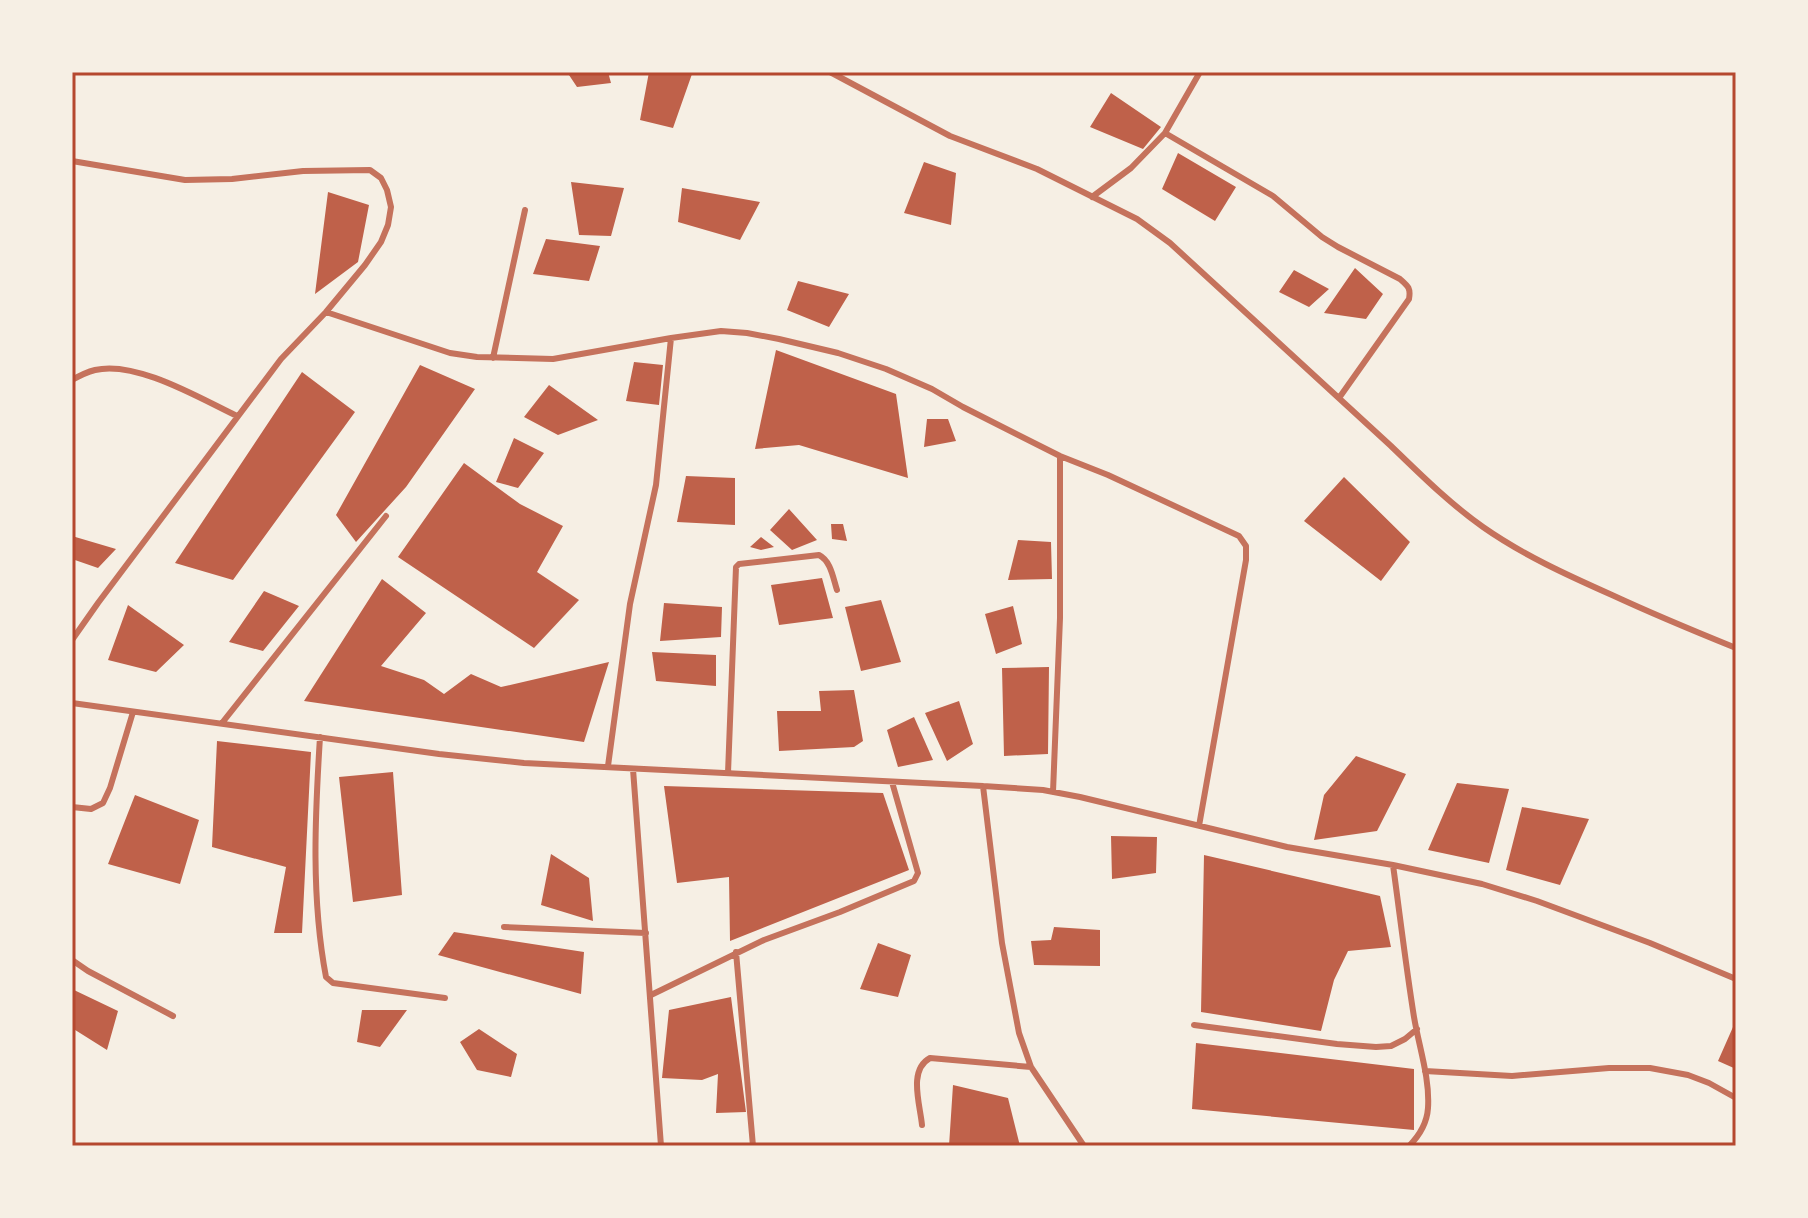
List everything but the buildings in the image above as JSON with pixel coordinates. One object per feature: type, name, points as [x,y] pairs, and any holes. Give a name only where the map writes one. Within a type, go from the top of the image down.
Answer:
[{"type":"street","points":[[830,72],[950,136],[1037,169],[1137,219],[1170,243],[1424,478],[1482,526],[1565,574],[1679,626],[1736,648]]},
{"type":"street","points":[[1092,197],[1131,168],[1165,133],[1200,72]]},
{"type":"street","points":[[1165,133],[1273,196],[1330,242],[1408,285],[1409,299],[1339,398]]},
{"type":"street","points":[[72,161],[185,180],[232,179],[303,171],[370,170],[381,178],[391,207],[381,242],[365,265],[281,359],[72,640]]},
{"type":"street","points":[[493,358],[525,210]]},
{"type":"street","points":[[326,312],[450,353],[493,358],[553,359],[721,331],[779,339],[838,353],[932,389],[1060,456],[1234,533],[1246,546],[1246,560],[1199,826]]},
{"type":"street","points":[[608,766],[630,604],[656,485],[671,338]]},
{"type":"street","points":[[72,380],[97,370],[119,369],[160,379],[237,416]]},
{"type":"street","points":[[1053,792],[1060,618],[1060,456]]},
{"type":"street","points":[[222,723],[386,516]]},
{"type":"street","points":[[728,773],[736,567],[739,564],[819,555],[827,561],[837,590]]},
{"type":"street","points":[[72,703],[511,762],[1053,792],[1131,807],[1287,847],[1482,884],[1650,943],[1736,979]]},
{"type":"street","points":[[72,807],[91,809],[103,803],[133,712]]},
{"type":"street","points":[[320,737],[315,829],[317,896],[326,977],[333,983],[445,998]]},
{"type":"street","points":[[633,769],[661,1146]]},
{"type":"street","points":[[651,995],[736,952],[914,881],[918,873],[892,782]]},
{"type":"street","points":[[983,786],[1008,977],[1019,1033],[1031,1067],[1084,1146]]},
{"type":"street","points":[[1393,865],[1425,1071],[1428,1109],[1418,1136],[1409,1146]]},
{"type":"street","points":[[504,927],[646,933]]},
{"type":"street","points":[[736,952],[753,1146]]},
{"type":"street","points":[[72,960],[173,1016]]},
{"type":"street","points":[[1194,1025],[1376,1047],[1391,1046],[1417,1029]]},
{"type":"street","points":[[922,1125],[917,1078],[918,1069],[926,1060],[1031,1067]]},
{"type":"street","points":[[1425,1071],[1512,1076],[1597,1068],[1650,1068],[1688,1075],[1736,1098]]}]
